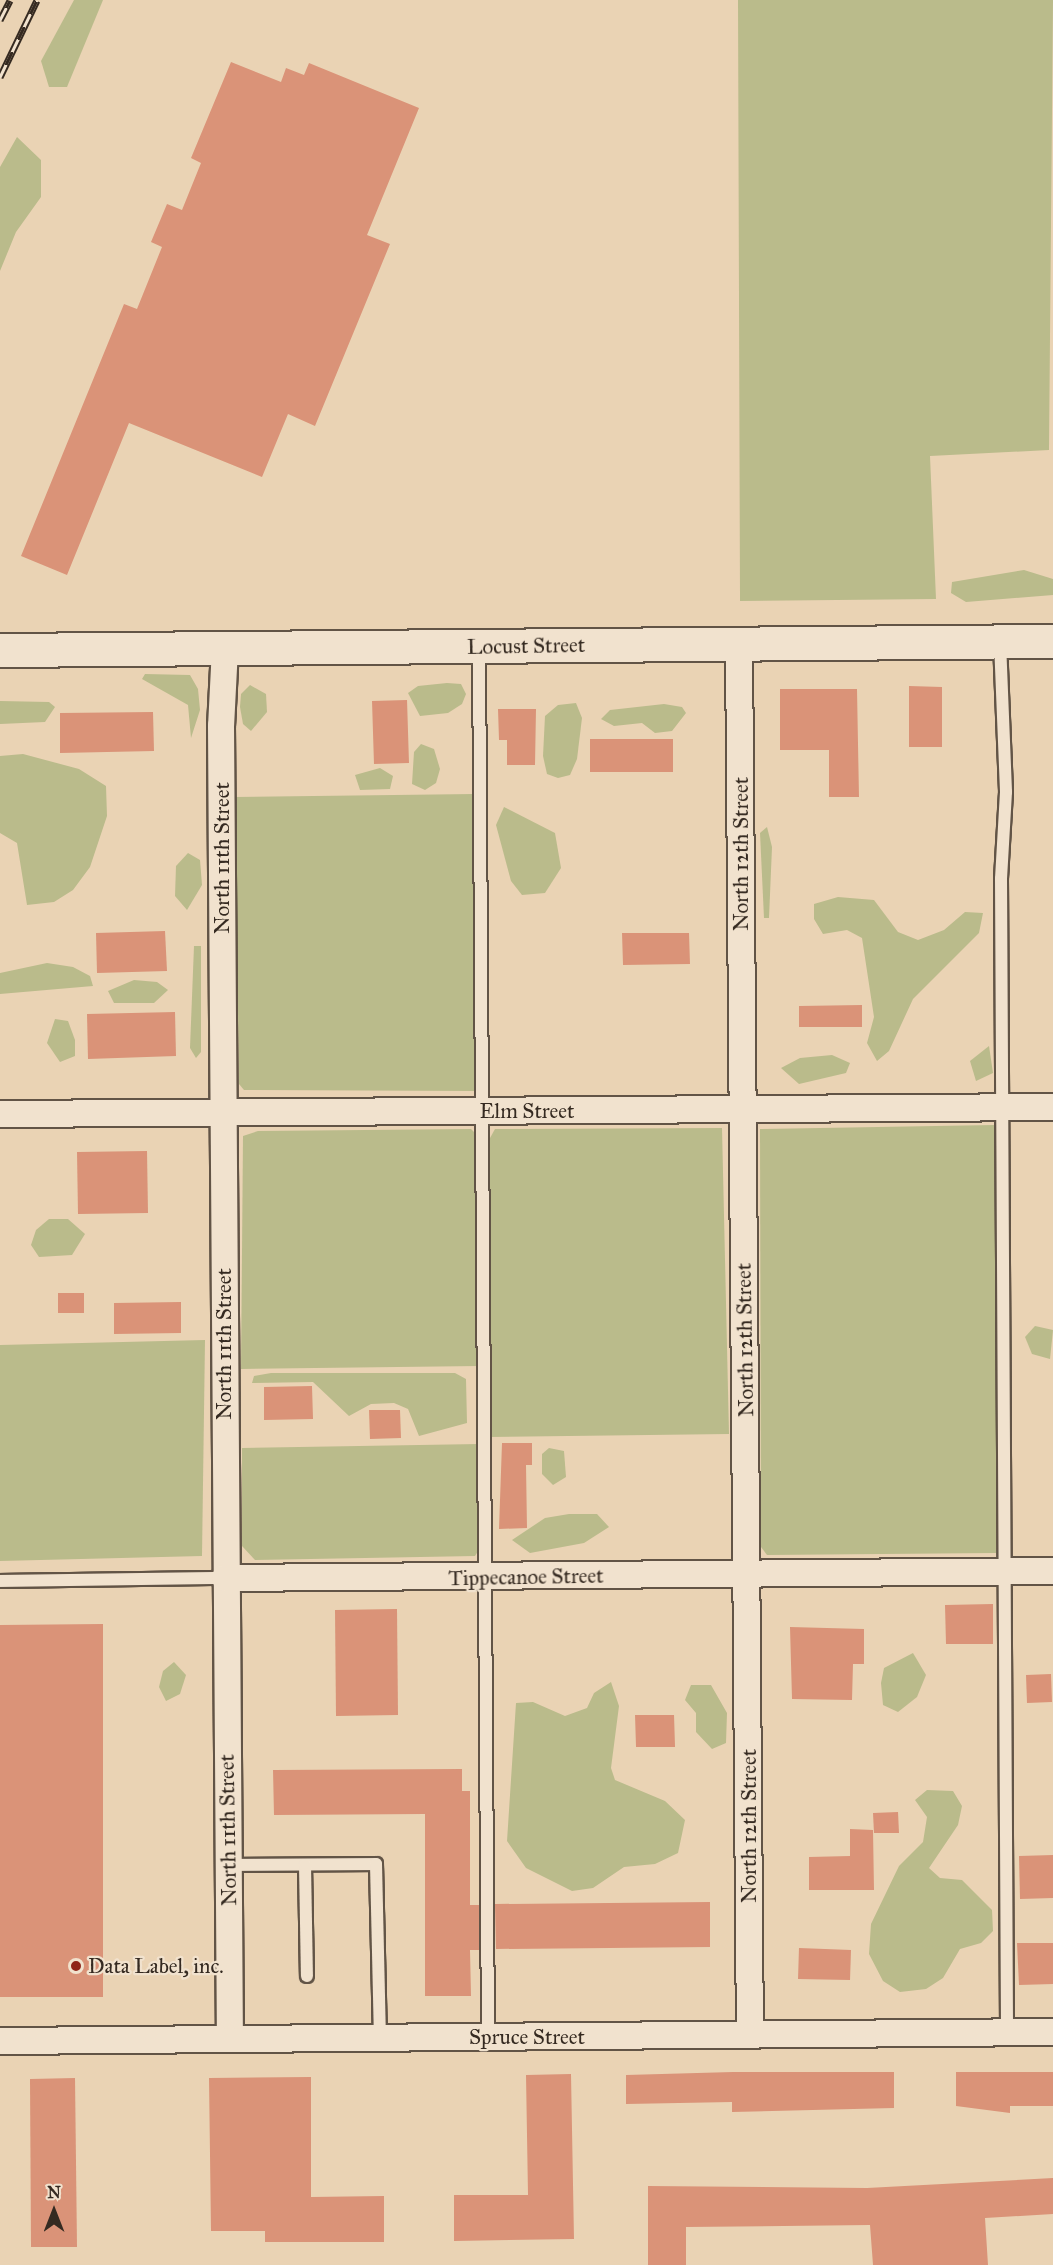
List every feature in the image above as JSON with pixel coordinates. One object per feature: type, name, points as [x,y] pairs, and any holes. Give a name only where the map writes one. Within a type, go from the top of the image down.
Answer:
[{"type":"street","name":"Locust Street","points":[[0,650],[1053,641]]},
{"type":"street","name":"North 12th Street","points":[[739,644],[750,2035]]},
{"type":"street","name":"North 11th Street","points":[[225,648],[225,1578],[231,2039]]},
{"type":"street","name":"Elm Street","points":[[0,1114],[1053,1107]]},
{"type":"street","name":"Tippecanoe Street","points":[[225,1578],[485,1578],[1053,1571]]},
{"type":"street","name":"Spruce Street","points":[[0,2041],[1053,2032]]},
{"type":"lane","points":[[1000,642],[1005,1108],[1007,2033]]},
{"type":"lane","points":[[479,646],[484,1111],[488,2037]]},
{"type":"lane","name":"Tippecanoe Street","points":[[0,1581],[225,1578]]},
{"type":"lane","points":[[305,1864],[307,1976]]},
{"type":"lane","points":[[229,1865],[376,1864],[380,2038]]},
{"type":"green space","points":[[74,0],[103,0],[67,87],[49,87],[41,61]]},
{"type":"green space","points":[[738,0],[1053,0],[1049,450],[930,456],[936,599],[740,601]]},
{"type":"green space","points":[[17,137],[41,160],[41,197],[16,232],[0,271],[0,167]]},
{"type":"green space","points":[[1024,570],[1053,579],[1053,595],[966,602],[951,593],[952,582]]},
{"type":"green space","points":[[145,674],[190,675],[198,689],[200,710],[191,738],[188,705],[142,679]]},
{"type":"green space","points":[[461,684],[466,694],[462,704],[448,713],[420,716],[408,693],[418,686]]},
{"type":"green space","points":[[250,685],[266,694],[267,712],[251,731],[243,724],[240,707],[241,694]]},
{"type":"green space","points":[[0,701],[49,702],[55,707],[45,722],[0,724]]},
{"type":"green space","points":[[576,703],[582,718],[577,759],[570,775],[558,778],[547,774],[543,756],[545,716],[558,705]]},
{"type":"green space","points":[[664,704],[682,707],[686,713],[672,731],[655,733],[642,723],[614,726],[601,719],[610,710]]},
{"type":"green space","points":[[421,744],[434,749],[440,769],[436,783],[425,790],[412,784],[414,752]]},
{"type":"green space","points":[[23,754],[79,769],[106,786],[107,816],[90,867],[73,890],[54,902],[27,905],[17,843],[0,833],[0,756]]},
{"type":"green space","points":[[380,768],[393,776],[390,789],[360,790],[355,775]]},
{"type":"green space","points":[[474,794],[475,1091],[244,1090],[239,1084],[235,797]]},
{"type":"green space","points":[[504,807],[555,833],[561,868],[545,893],[522,895],[511,881],[496,825]]},
{"type":"green space","points":[[767,827],[772,847],[769,918],[764,918],[760,833]]},
{"type":"green space","points":[[188,853],[200,860],[202,885],[187,910],[175,896],[176,866]]},
{"type":"green space","points":[[838,897],[874,900],[898,932],[918,940],[944,930],[965,912],[983,913],[979,933],[913,999],[889,1051],[877,1061],[867,1043],[874,1017],[862,938],[847,930],[823,934],[814,919],[814,904]]},
{"type":"green space","points":[[194,946],[201,946],[201,1052],[196,1058],[190,1048]]},
{"type":"green space","points":[[47,963],[73,967],[90,976],[93,986],[0,994],[0,973]]},
{"type":"green space","points":[[134,980],[157,982],[168,990],[154,1003],[114,1003],[108,991]]},
{"type":"green space","points":[[55,1019],[68,1021],[75,1040],[75,1056],[60,1062],[47,1043]]},
{"type":"green space","points":[[989,1046],[993,1073],[976,1081],[970,1061]]},
{"type":"green space","points":[[832,1055],[850,1063],[846,1073],[799,1084],[781,1068],[800,1058]]},
{"type":"green space","points":[[994,1125],[1000,1150],[996,1553],[767,1555],[761,1547],[760,1129]]},
{"type":"green space","points":[[722,1128],[729,1434],[489,1437],[490,1138],[495,1129]]},
{"type":"green space","points":[[471,1129],[478,1136],[479,1366],[241,1369],[243,1136],[258,1131]]},
{"type":"green space","points":[[49,1219],[68,1219],[85,1234],[72,1255],[39,1257],[31,1245],[36,1230]]},
{"type":"green space","points":[[1035,1326],[1053,1330],[1050,1359],[1032,1354],[1025,1337]]},
{"type":"green space","points":[[205,1340],[202,1556],[0,1561],[0,1345]]},
{"type":"green space","points":[[271,1373],[455,1373],[466,1379],[467,1423],[419,1436],[408,1409],[394,1403],[371,1404],[349,1416],[313,1382],[252,1383],[254,1376]]},
{"type":"green space","points":[[479,1444],[480,1548],[475,1556],[255,1560],[242,1546],[242,1448]]},
{"type":"green space","points":[[549,1448],[564,1451],[566,1477],[553,1485],[542,1474],[542,1454]]},
{"type":"green space","points":[[569,1514],[597,1514],[609,1527],[584,1543],[530,1553],[512,1540],[545,1518]]},
{"type":"green space","points":[[913,1653],[926,1675],[917,1697],[898,1712],[883,1705],[881,1683],[884,1668]]},
{"type":"green space","points":[[174,1662],[186,1675],[180,1694],[166,1701],[159,1687],[163,1671]]},
{"type":"green space","points":[[611,1682],[619,1706],[611,1768],[615,1780],[665,1801],[685,1820],[678,1853],[655,1864],[624,1867],[593,1888],[572,1891],[526,1868],[507,1841],[516,1703],[533,1702],[565,1716],[587,1708],[594,1693]]},
{"type":"green space","points":[[691,1685],[711,1685],[727,1713],[726,1743],[712,1749],[696,1732],[696,1713],[685,1700]]},
{"type":"green space","points":[[927,1790],[953,1791],[962,1806],[958,1825],[929,1868],[940,1878],[962,1880],[992,1910],[993,1931],[981,1943],[960,1949],[943,1978],[926,1989],[900,1992],[883,1981],[869,1954],[871,1924],[899,1866],[923,1842],[927,1817],[915,1800]]},
{"type":"building","points":[[231,62],[281,82],[286,68],[304,75],[309,63],[419,108],[367,235],[390,244],[315,426],[288,414],[262,477],[129,423],[67,575],[21,556],[124,304],[137,309],[162,247],[151,242],[167,204],[182,210],[201,163],[191,158]]},
{"type":"building","points":[[909,686],[942,687],[942,747],[909,747]]},
{"type":"building","points":[[780,689],[857,689],[859,797],[829,797],[829,750],[780,750]]},
{"type":"building","points":[[407,700],[409,763],[374,764],[372,701]]},
{"type":"building","points":[[498,709],[536,709],[535,765],[507,765],[507,740],[499,740]]},
{"type":"building","points":[[153,712],[154,751],[60,753],[60,713]]},
{"type":"building","points":[[590,739],[673,739],[673,772],[590,772]]},
{"type":"building","points":[[165,931],[167,971],[97,973],[96,933]]},
{"type":"building","points":[[622,933],[689,933],[690,964],[623,965]]},
{"type":"building","points":[[862,1005],[862,1027],[799,1027],[799,1006]]},
{"type":"building","points":[[175,1012],[176,1056],[88,1059],[87,1014]]},
{"type":"building","points":[[147,1151],[148,1213],[78,1214],[77,1152]]},
{"type":"building","points":[[58,1293],[84,1293],[84,1313],[58,1313]]},
{"type":"building","points":[[181,1302],[181,1333],[114,1334],[114,1303]]},
{"type":"building","points":[[312,1386],[313,1419],[264,1420],[264,1387]]},
{"type":"building","points":[[369,1410],[400,1410],[401,1438],[370,1439]]},
{"type":"building","points":[[502,1443],[532,1443],[532,1465],[526,1465],[527,1528],[499,1529]]},
{"type":"building","points":[[993,1604],[993,1644],[946,1644],[945,1605]]},
{"type":"building","points":[[397,1609],[398,1715],[336,1716],[335,1610]]},
{"type":"building","points":[[103,1624],[103,1997],[0,1997],[0,1625]]},
{"type":"building","points":[[790,1627],[864,1629],[864,1664],[853,1664],[852,1700],[792,1699]]},
{"type":"building","points":[[1051,1674],[1052,1702],[1027,1703],[1026,1675]]},
{"type":"building","points":[[635,1715],[674,1715],[675,1747],[636,1747]]},
{"type":"building","points":[[462,1769],[462,1791],[470,1791],[470,1905],[479,1905],[479,1950],[470,1950],[471,1996],[425,1996],[425,1814],[274,1815],[273,1770]]},
{"type":"building","points":[[898,1812],[899,1833],[874,1833],[873,1813]]},
{"type":"building","points":[[850,1829],[873,1830],[874,1890],[809,1890],[809,1857],[850,1856]]},
{"type":"building","points":[[1053,1855],[1053,1898],[1020,1899],[1019,1856]]},
{"type":"building","points":[[710,1902],[710,1947],[496,1949],[495,1904]]},
{"type":"building","points":[[1017,1943],[1053,1943],[1053,1984],[1019,1985]]},
{"type":"building","points":[[799,1948],[851,1950],[850,1980],[798,1979]]},
{"type":"building","points":[[733,2072],[894,2072],[894,2108],[732,2112],[732,2102],[626,2104],[626,2075]]},
{"type":"building","points":[[956,2072],[1053,2072],[1053,2106],[1010,2106],[1010,2113],[956,2106]]},
{"type":"building","points":[[571,2074],[574,2239],[454,2241],[454,2195],[528,2195],[526,2075]]},
{"type":"building","points":[[311,2077],[311,2197],[384,2196],[384,2242],[265,2242],[265,2231],[211,2231],[209,2078]]},
{"type":"building","points":[[75,2078],[77,2247],[31,2247],[30,2079]]},
{"type":"building","points":[[1053,2178],[1053,2214],[985,2218],[988,2265],[873,2265],[870,2225],[686,2227],[686,2265],[648,2265],[648,2186],[867,2188]]},
{"type":"railway","points":[[0,20],[10,0]]},
{"type":"railway","points":[[0,77],[37,0]]},
{"type":"place","name":"Data Label, inc.","points":[[76,1966]]}]
